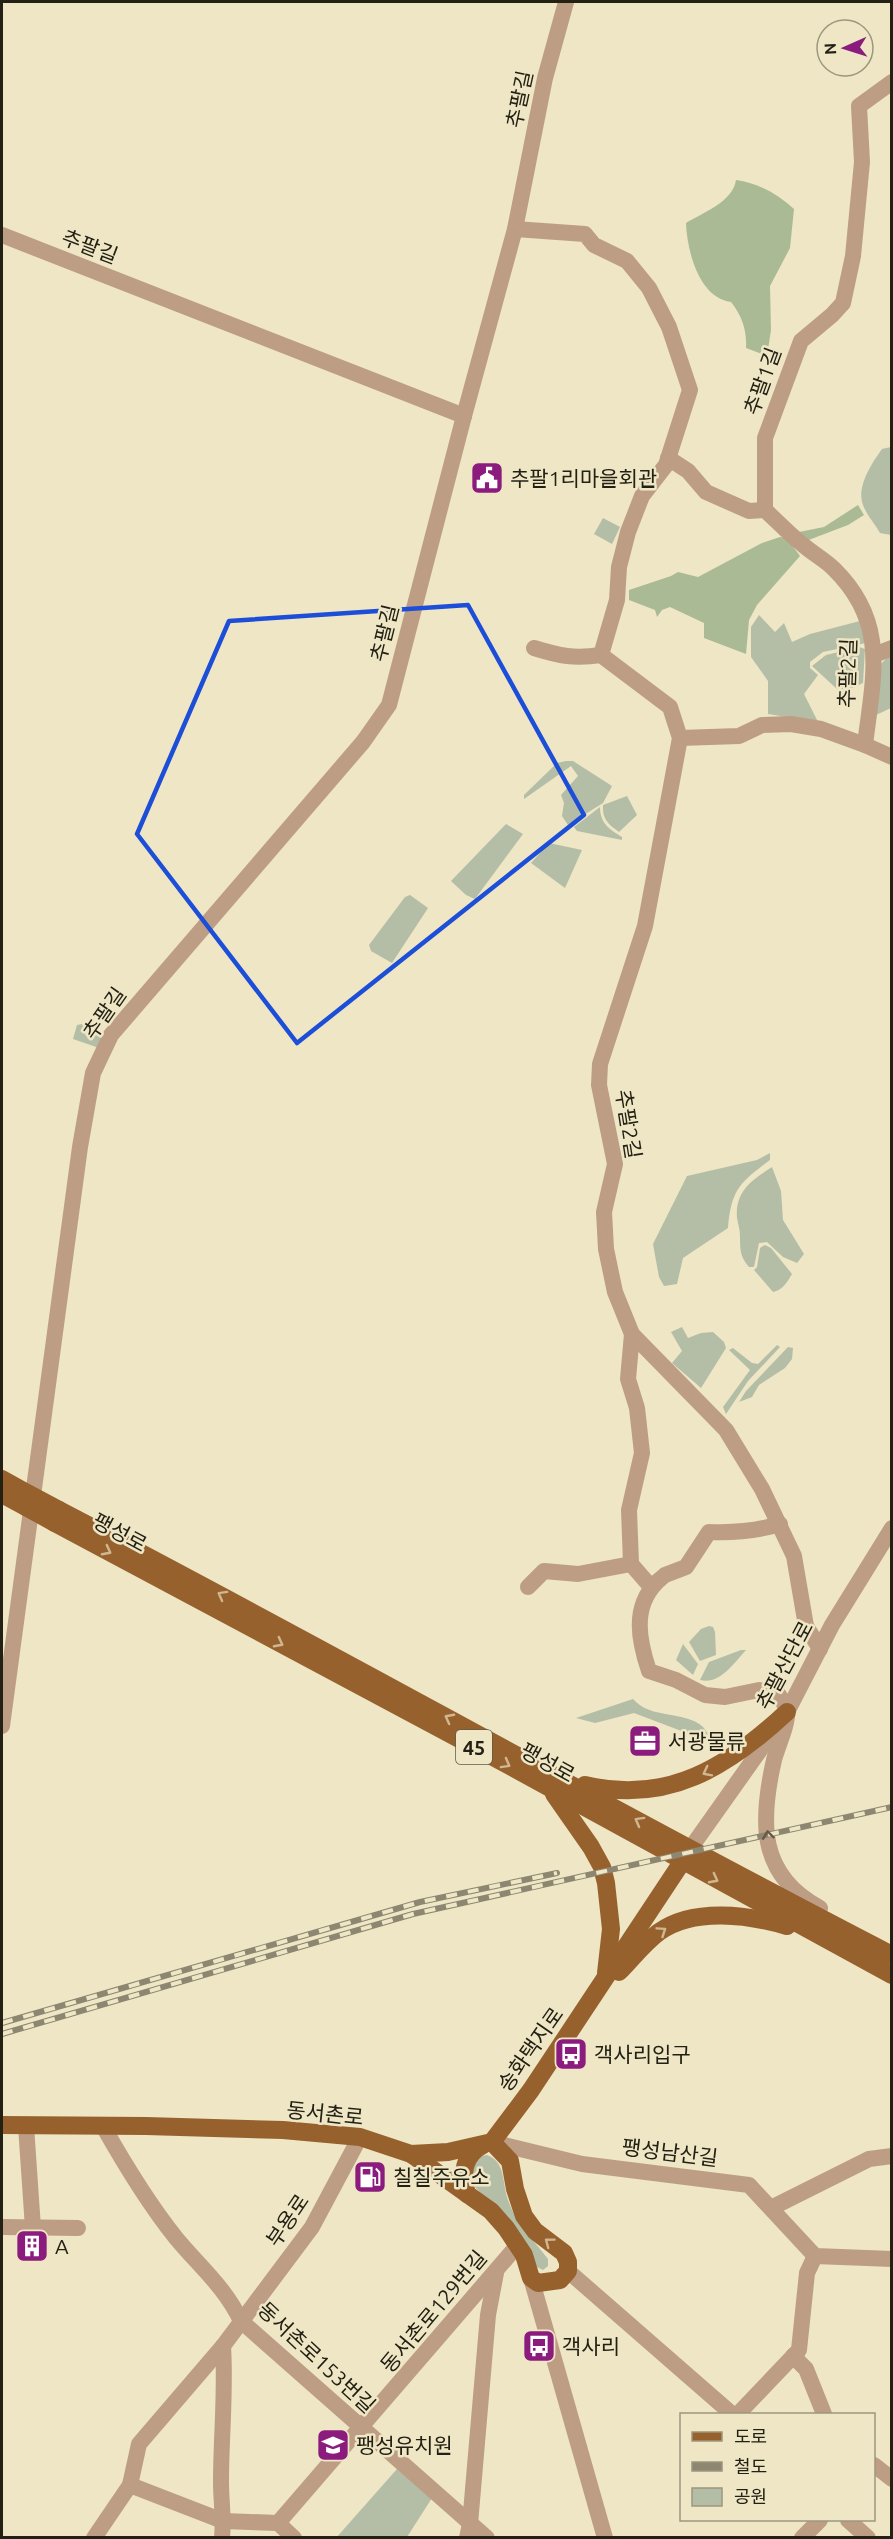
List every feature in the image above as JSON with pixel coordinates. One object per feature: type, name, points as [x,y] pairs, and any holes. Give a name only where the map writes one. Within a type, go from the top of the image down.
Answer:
[{"type":"main road","name":"45","points":[[2,1479],[28,1500]]},
{"type":"main road","name":"45","points":[[2,1494],[28,1500]]},
{"type":"main road","name":"팽성로","points":[[28,1500],[835,1935],[891,1975]]},
{"type":"main road","points":[[559,1785],[632,1792],[682,1782],[700,1776],[731,1758],[788,1712]]},
{"type":"main road","points":[[559,1785],[602,1867],[606,1882],[611,1929],[603,1983]]},
{"type":"main road","name":"송화택지로","points":[[467,2194],[463,2171],[468,2158],[481,2145],[492,2142],[531,2090],[686,1856]]},
{"type":"main road","points":[[603,1983],[619,1972],[657,1934],[673,1924],[693,1919],[736,1917],[835,1935]]},
{"type":"main road","name":"팽성로","points":[[835,1935],[891,1955]]},
{"type":"main road","name":"동서촌로","points":[[2,2126],[283,2130],[360,2137],[411,2154],[491,2211],[506,2228],[524,2255],[531,2278]]},
{"type":"main road","points":[[411,2154],[448,2152],[492,2142],[510,2161],[515,2189],[524,2216],[535,2230],[564,2253],[568,2262],[568,2271],[560,2280],[538,2283],[531,2278]]},
{"type":"street","name":"추팔길","points":[[2,1726],[78,1159],[93,1073],[111,1035],[363,742],[389,705],[515,229],[545,78],[566,2]]},
{"type":"street","name":"추팔1길","points":[[765,510],[765,438],[801,341],[843,303],[853,256],[862,162],[859,106],[891,82]]},
{"type":"street","points":[[515,229],[585,234],[594,245],[627,261],[649,288],[669,327],[690,390],[666,465],[642,496],[628,532],[619,567],[617,600],[601,655]]},
{"type":"street","name":"추팔길","points":[[2,235],[464,416]]},
{"type":"street","points":[[668,458],[688,471],[706,492],[749,511],[765,510]]},
{"type":"street","name":"추팔2길","points":[[765,510],[800,543],[834,569],[859,598],[871,627],[874,655],[865,745]]},
{"type":"street","points":[[534,648],[562,657],[579,658],[601,655],[670,707],[681,738],[739,736],[762,725],[791,724],[821,729],[891,757]]},
{"type":"street","points":[[874,655],[891,648]]},
{"type":"street","name":"추팔2길","points":[[681,738],[645,926],[600,1064],[599,1085],[615,1164],[604,1212],[606,1249],[615,1292],[632,1334],[726,1430],[780,1524],[794,1556],[806,1626],[819,1649]]},
{"type":"street","points":[[632,1334],[628,1379],[637,1408],[642,1454],[629,1510],[631,1564],[651,1587],[665,1575],[686,1567],[709,1532],[730,1533],[764,1529],[780,1524]]},
{"type":"street","name":"추팔산단로","points":[[686,1856],[788,1712],[819,1649],[891,1528]]},
{"type":"street","points":[[528,1587],[544,1571],[578,1574],[631,1564]]},
{"type":"street","points":[[657,1582],[647,1592],[641,1608],[641,1646],[649,1671],[675,1680],[705,1695],[725,1697],[759,1690],[779,1695],[788,1712],[774,1760],[767,1802],[767,1835],[770,1848],[787,1884],[802,1898],[834,1915],[835,1935]]},
{"type":"street","points":[[26,2126],[33,2228]]},
{"type":"street","name":"동서촌로153번길","points":[[103,2126],[124,2165],[176,2238],[230,2298],[241,2321],[361,2429],[468,2531],[486,2538]]},
{"type":"street","name":"부용로","points":[[130,2485],[139,2444],[223,2346],[312,2227],[360,2137]]},
{"type":"street","name":"팽성남산길","points":[[492,2142],[582,2164],[749,2185],[815,2256]]},
{"type":"street","points":[[771,2208],[869,2158],[891,2156]]},
{"type":"street","points":[[2,2227],[78,2228]]},
{"type":"street","name":"동서촌로129번길","points":[[278,2523],[517,2246]]},
{"type":"street","points":[[740,2413],[799,2350],[807,2273],[815,2256],[891,2259]]},
{"type":"street","points":[[468,2531],[488,2315],[496,2270]]},
{"type":"street","points":[[568,2271],[730,2413]]},
{"type":"street","name":"동서촌로","points":[[531,2278],[605,2538]]},
{"type":"street","points":[[223,2346],[225,2376],[221,2484],[223,2529]]},
{"type":"street","points":[[793,2356],[806,2370],[823,2413]]},
{"type":"street","points":[[875,2467],[891,2479]]},
{"type":"street","points":[[94,2538],[130,2485],[223,2529],[278,2523],[294,2538]]},
{"type":"street","points":[[802,2538],[819,2521]]},
{"type":"street","points":[[849,2521],[868,2538]]},
{"type":"highlighted area","points":[[468,605],[584,815],[297,1043],[137,834],[229,621]]},
{"type":"green space","points":[[736,180],[767,190],[794,209],[790,248],[770,286],[771,330],[767,356],[746,348],[745,329],[738,313],[731,302],[720,299],[703,283],[689,247],[686,223],[723,201],[734,188]]},
{"type":"green space","points":[[892,447],[891,535],[880,533],[866,512],[861,498],[863,483],[870,468],[882,449]]},
{"type":"green space","points":[[858,505],[864,515],[848,525],[806,541],[799,532],[824,527]]},
{"type":"green space","points":[[603,518],[620,527],[612,544],[594,534]]},
{"type":"green space","points":[[780,537],[787,538],[800,556],[757,605],[749,620],[746,654],[704,638],[704,623],[670,607],[662,610],[657,617],[655,610],[629,600],[629,590],[678,572],[698,577],[762,543]]},
{"type":"green space","points":[[759,615],[775,632],[784,623],[792,642],[810,634],[860,621],[866,643],[823,652],[810,662],[810,668],[818,675],[804,694],[818,722],[768,714],[768,681],[751,657],[751,627]]},
{"type":"green space","points":[[859,647],[865,649],[863,683],[852,688],[838,690],[812,666],[826,655]]},
{"type":"green space","points":[[891,653],[891,708],[876,715],[881,664]]},
{"type":"green space","points":[[573,761],[612,786],[603,803],[568,825],[562,816],[564,803],[561,795],[578,776],[571,766],[524,799],[524,795],[557,763]]},
{"type":"green space","points":[[627,796],[637,815],[619,832],[606,821],[603,805]]},
{"type":"green space","points":[[600,807],[604,821],[609,828],[622,837],[622,840],[577,831],[574,827]]},
{"type":"green space","points":[[506,824],[523,834],[475,899],[466,895],[451,881]]},
{"type":"green space","points":[[549,843],[582,850],[565,888],[531,863]]},
{"type":"green space","points":[[410,895],[428,908],[392,963],[371,951],[369,945],[405,897]]},
{"type":"green space","points":[[82,1024],[108,1037],[102,1049],[73,1039],[77,1025]]},
{"type":"green space","points":[[770,1153],[770,1160],[744,1181],[739,1188],[732,1204],[728,1228],[683,1258],[677,1284],[664,1286],[659,1277],[653,1244],[687,1176],[757,1160]]},
{"type":"green space","points":[[772,1167],[781,1191],[783,1220],[804,1254],[797,1263],[783,1257],[767,1242],[759,1243],[754,1267],[749,1267],[740,1249],[737,1218],[739,1200],[746,1187]]},
{"type":"green space","points":[[765,1245],[771,1248],[792,1274],[782,1288],[773,1292],[754,1270],[757,1267],[760,1248]]},
{"type":"green space","points":[[682,1327],[688,1338],[701,1333],[713,1332],[724,1342],[726,1348],[701,1388],[672,1363],[682,1351],[671,1332]]},
{"type":"green space","points":[[777,1345],[780,1347],[748,1381],[726,1414],[723,1407],[750,1370],[729,1350],[733,1348],[752,1363],[758,1364]]},
{"type":"green space","points":[[788,1347],[793,1348],[792,1359],[785,1368],[759,1385],[752,1397],[739,1402],[746,1391]]},
{"type":"green space","points":[[713,1627],[715,1632],[716,1655],[700,1661],[689,1642],[701,1629]]},
{"type":"green space","points":[[683,1644],[698,1664],[693,1675],[676,1660]]},
{"type":"green space","points":[[746,1650],[720,1676],[707,1681],[700,1680],[709,1662]]},
{"type":"green space","points":[[633,1699],[640,1706],[649,1710],[696,1722],[704,1729],[713,1743],[634,1713],[595,1723],[576,1718]]},
{"type":"green space","points":[[487,2155],[493,2158],[500,2168],[511,2209],[525,2231],[548,2259],[548,2266],[543,2270],[537,2267],[492,2205],[467,2176],[475,2157]]},
{"type":"green space","points":[[397,2469],[432,2498],[407,2537],[336,2538]]},
{"type":"railway","points":[[2,2034],[413,1914],[892,1807]]},
{"type":"railway","points":[[2,2023],[420,1902],[557,1873]]},
{"type":"place","name":"추팔1리마을회관","points":[[487,478]]},
{"type":"place","name":"서광물류","points":[[645,1741]]},
{"type":"place","name":"객사리입구","points":[[571,2054]]},
{"type":"place","name":"칠칠주유소","points":[[370,2177]]},
{"type":"place","name":"A","points":[[32,2246]]},
{"type":"place","name":"객사리","points":[[539,2346]]},
{"type":"place","name":"팽성유치원","points":[[333,2445]]}]
